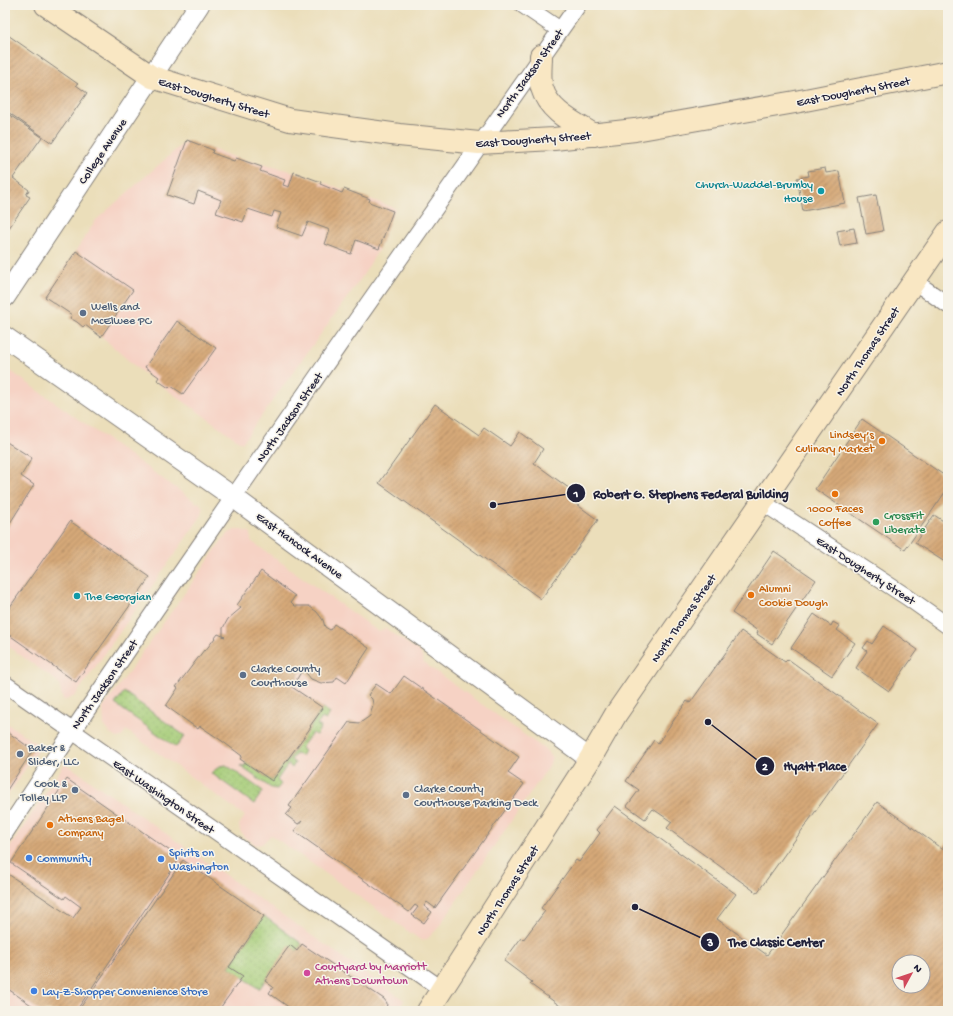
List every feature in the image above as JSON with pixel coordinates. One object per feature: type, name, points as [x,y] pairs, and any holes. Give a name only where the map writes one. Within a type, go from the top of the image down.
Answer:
[{"type":"main road","name":"East Dougherty Street","points":[[46,5],[152,78],[290,120],[479,144],[594,135],[635,130],[795,102],[948,72]]},
{"type":"main road","points":[[541,56],[541,87],[547,99],[566,118],[594,135]]},
{"type":"main road","name":"North Thomas Street","points":[[428,1011],[443,990],[590,759],[616,714],[948,232]]},
{"type":"street","name":"College Avenue","points":[[5,297],[152,78],[198,5]]},
{"type":"street","points":[[523,5],[560,30]]},
{"type":"street","name":"North Jackson Street","points":[[5,834],[71,732],[479,144],[578,5]]},
{"type":"street","points":[[915,282],[948,305]]},
{"type":"street","name":"East Hancock Avenue","points":[[5,337],[234,497],[590,759]]},
{"type":"street","name":"East Dougherty Street","points":[[762,502],[907,597],[948,626]]},
{"type":"street","name":"East Washington Street","points":[[5,684],[71,732],[443,990]]},
{"type":"shaded area","points":[[187,140],[236,158],[295,172],[395,208],[379,249],[362,277],[242,443],[138,369],[101,336],[85,325],[83,327],[70,318],[72,315],[45,297],[96,220]]},
{"type":"shaded area","points":[[5,367],[197,503],[199,502],[203,509],[202,515],[75,696],[66,700],[63,700],[58,682],[5,644]]},
{"type":"shaded area","points":[[235,530],[242,530],[251,533],[251,541],[379,632],[385,628],[420,652],[424,663],[547,751],[552,757],[549,766],[437,929],[427,939],[422,941],[271,835],[262,844],[256,845],[244,837],[240,831],[239,825],[245,816],[126,730],[122,737],[117,738],[110,733],[104,725],[103,708],[223,539]]},
{"type":"shaded area","points":[[5,722],[40,746],[5,800]]},
{"type":"shaded area","points":[[65,763],[404,1000],[397,1011],[13,1011],[5,1005],[5,855]]},
{"type":"green space","points":[[124,692],[185,736],[176,747],[115,704]]},
{"type":"green space","points":[[323,708],[330,713],[326,720],[322,718],[317,725],[321,727],[316,735],[312,733],[301,748],[304,751],[301,756],[296,753],[291,760],[295,763],[292,768],[288,764],[277,780],[281,784],[277,789],[271,788],[240,766],[241,765],[244,767],[246,763],[272,781]]},
{"type":"green space","points":[[226,765],[263,791],[254,804],[211,773],[220,766]]},
{"type":"green space","points":[[264,916],[302,944],[297,951],[290,946],[259,989],[229,967]]},
{"type":"building","points":[[5,33],[78,84],[76,85],[87,93],[52,143],[5,110]]},
{"type":"building","points":[[5,112],[42,137],[13,178],[29,190],[26,195],[30,197],[9,228],[5,225]]},
{"type":"building","points":[[187,140],[213,150],[212,153],[234,161],[236,158],[262,167],[260,171],[285,180],[283,185],[289,187],[294,172],[321,182],[320,184],[342,193],[344,189],[370,199],[369,202],[393,211],[379,249],[356,240],[351,254],[325,244],[330,230],[308,222],[302,236],[276,227],[281,213],[274,211],[272,217],[248,209],[243,222],[216,213],[221,200],[198,191],[194,204],[167,195]]},
{"type":"building","name":"Church-Waddel-Brumby House","points":[[825,168],[826,173],[839,171],[845,203],[803,211],[797,178],[809,176],[808,171]]},
{"type":"building","points":[[876,195],[883,231],[866,234],[859,198]]},
{"type":"building","points":[[854,228],[857,243],[840,246],[837,231]]},
{"type":"building","points":[[76,251],[133,290],[101,337],[85,325],[83,327],[70,318],[72,315],[45,297]]},
{"type":"building","points":[[177,321],[216,348],[183,394],[171,386],[169,388],[157,380],[159,377],[145,367]]},
{"type":"building","points":[[435,404],[479,435],[484,428],[510,446],[520,432],[543,449],[534,463],[577,494],[572,501],[598,520],[541,599],[379,483]]},
{"type":"building","points":[[862,419],[948,478],[948,488],[905,550],[815,489]]},
{"type":"building","points":[[5,441],[32,458],[21,476],[34,485],[5,531]]},
{"type":"building","points":[[934,515],[948,524],[948,564],[915,543]]},
{"type":"building","name":"The Georgian","points":[[70,521],[150,577],[76,682],[5,632],[5,614]]},
{"type":"building","points":[[774,551],[816,580],[772,644],[757,634],[758,631],[732,613]]},
{"type":"building","name":"Clarke County Courthouse","points":[[261,571],[295,596],[291,602],[295,606],[309,606],[317,612],[323,620],[325,627],[330,630],[334,624],[369,648],[346,683],[337,677],[334,682],[321,683],[311,679],[303,669],[292,687],[323,708],[272,781],[240,759],[242,756],[222,741],[200,726],[198,729],[166,706],[178,688],[176,687],[204,650],[205,651],[218,634],[225,637],[223,636],[223,628],[228,619],[241,608],[237,605]]},
{"type":"building","points":[[814,614],[831,626],[833,622],[840,626],[837,630],[855,643],[832,676],[791,648]]},
{"type":"building","points":[[884,626],[918,650],[889,691],[856,668],[867,651],[863,648],[868,641],[872,644]]},
{"type":"building","points":[[741,631],[785,662],[788,659],[878,724],[757,893],[667,828],[672,822],[653,809],[645,819],[627,806],[639,790],[626,781],[654,740],[658,743],[687,701],[690,703]]},
{"type":"building","name":"Clarke County Courthouse Parking Deck","points":[[404,676],[519,757],[508,773],[524,784],[435,908],[427,902],[424,906],[432,912],[424,923],[412,915],[418,907],[415,905],[409,912],[294,831],[302,821],[298,824],[286,815],[292,808],[289,806],[349,722],[360,723],[370,716],[373,704],[372,699],[368,695],[376,684],[391,694]]},
{"type":"building","points":[[6,731],[33,750],[5,793],[5,733]]},
{"type":"building","points":[[67,779],[180,858],[76,1011],[40,1011],[5,987],[5,872],[73,918],[81,907],[66,896],[64,899],[11,863]]},
{"type":"building","points":[[877,802],[942,849],[948,841],[948,1011],[567,1011],[530,984],[532,982],[504,961],[521,938],[523,940],[545,911],[541,908],[576,860],[579,862],[600,833],[597,830],[615,806],[736,894],[717,919],[767,955]]},
{"type":"building","points":[[183,860],[264,916],[229,967],[243,976],[218,1011],[78,1011]]},
{"type":"building","name":"Courtyard by Marriott Athens Downtown","points":[[302,944],[384,999],[387,1003],[386,1011],[294,1011],[269,993],[273,987],[265,981],[276,964],[290,945],[297,951]]},
{"type":"place","name":"Church-Waddel-Brumby House","points":[[821,191]]},
{"type":"place","name":"Wells and McElwee PC","points":[[83,313]]},
{"type":"place","name":"Lindsey’s Culinary Market","points":[[882,441]]},
{"type":"place","name":"1000 Faces Coffee","points":[[835,494]]},
{"type":"place","name":"Robert G. Stephens Federal Building","points":[[493,505]]},
{"type":"place","name":"CrossFit Liberate","points":[[876,522]]},
{"type":"place","name":"Alumni Cookie Dough","points":[[751,595]]},
{"type":"place","name":"The Georgian","points":[[77,596]]},
{"type":"place","name":"Clarke County Courthouse","points":[[243,675]]},
{"type":"place","name":"Hyatt Place","points":[[708,722]]},
{"type":"place","name":"Baker & Slider, LLC","points":[[20,754]]},
{"type":"place","name":"Cook & Tolley LLP","points":[[75,790]]},
{"type":"place","name":"Clarke County Courthouse Parking Deck","points":[[406,795]]},
{"type":"place","name":"Athens Bagel Company","points":[[50,825]]},
{"type":"place","name":"Community","points":[[29,858]]},
{"type":"place","name":"Spirits on Washington","points":[[161,859]]},
{"type":"place","name":"The Classic Center","points":[[635,907]]},
{"type":"place","name":"Courtyard by Marriott Athens Downtown","points":[[307,973]]},
{"type":"place","name":"Lay-Z-Shopper Convenience Store","points":[[34,991]]}]
